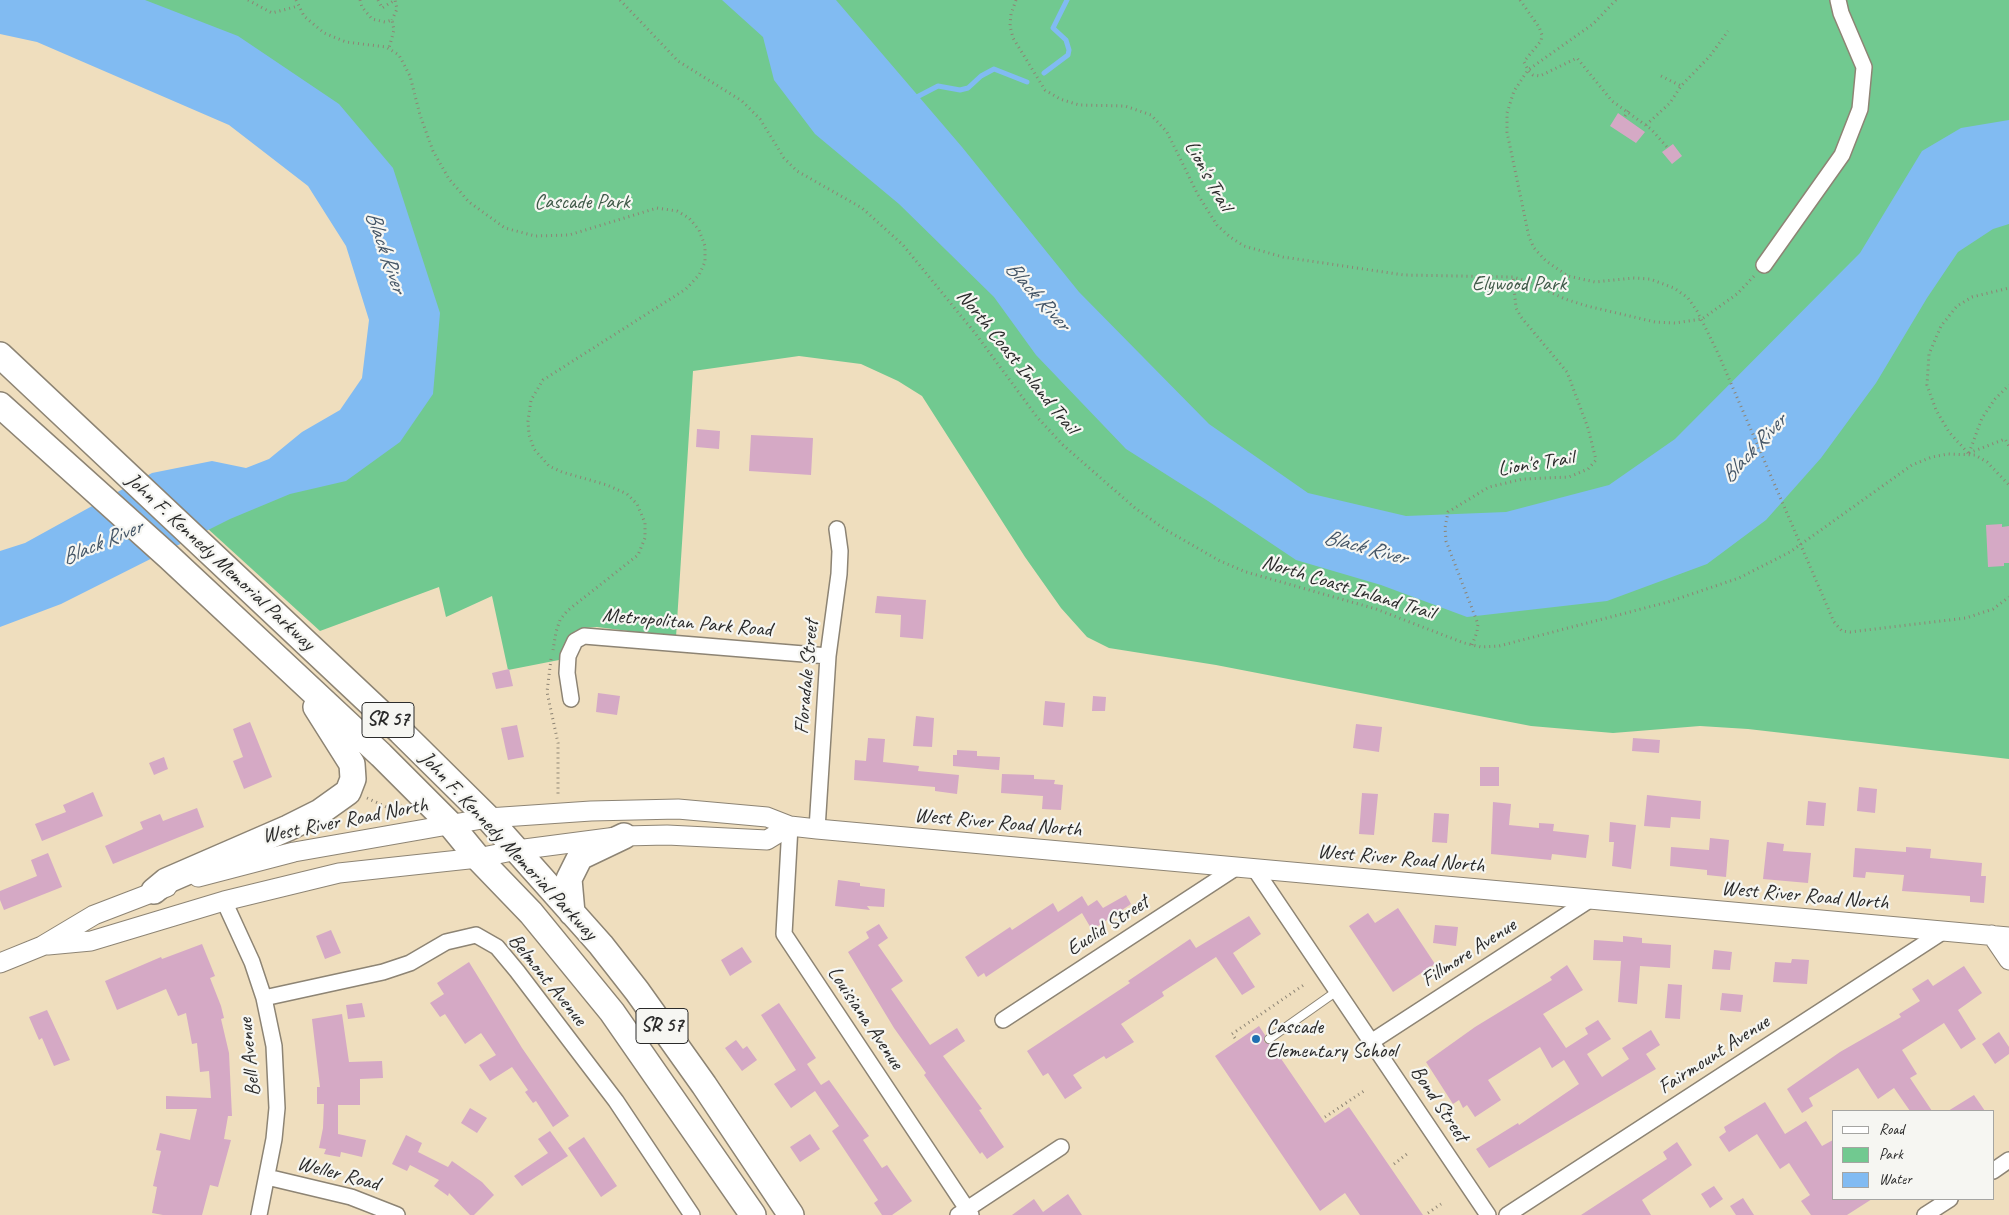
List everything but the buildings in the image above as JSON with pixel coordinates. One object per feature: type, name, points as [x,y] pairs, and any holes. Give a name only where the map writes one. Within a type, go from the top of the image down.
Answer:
[{"type":"highway","name":"John F. Kennedy Memorial Parkway","points":[[4,358],[401,732],[488,818],[610,956],[704,1085],[791,1215]]},
{"type":"highway","name":"John F. Kennedy Memorial Parkway","points":[[0,405],[105,497],[381,755],[450,824],[478,858],[531,913],[612,1012],[754,1215]]},
{"type":"highway","points":[[154,892],[166,881],[288,828],[320,812],[349,790],[353,779],[352,764],[296,676]]},
{"type":"highway","points":[[572,913],[569,879],[580,857],[624,836]]},
{"type":"street","points":[[1764,265],[1842,155],[1860,109],[1864,67],[1841,13],[1838,0]]},
{"type":"street","name":"Floradale Street","points":[[817,829],[828,656],[839,574],[840,551],[837,529]]},
{"type":"street","name":"Metropolitan Park Road","points":[[571,699],[567,673],[568,656],[575,641],[584,636],[599,635],[644,642],[828,656]]},
{"type":"street","name":"West River Road North","points":[[0,963],[42,946],[94,915],[154,892],[212,873],[294,852],[488,818],[592,811],[678,809],[767,817],[790,826],[817,829],[2001,936]]},
{"type":"street","name":"West River Road North","points":[[42,946],[91,941],[224,901],[339,873],[478,858],[516,850],[624,836],[667,835],[767,840],[790,826]]},
{"type":"street","name":"Louisiana Avenue","points":[[790,826],[784,934],[966,1213]]},
{"type":"street","name":"Bond Street","points":[[1245,868],[1337,991],[1488,1215]]},
{"type":"street","name":"Euclid Street","points":[[1003,1020],[1245,868]]},
{"type":"street","name":"Fillmore Avenue","points":[[1371,1042],[1590,899]]},
{"type":"street","name":"Bell Avenue","points":[[224,901],[252,962],[264,998],[274,1046],[277,1077],[274,1139],[259,1215]]},
{"type":"street","name":"Fairmount Avenue","points":[[1507,1215],[1944,931]]},
{"type":"street","name":"Belmont Avenue","points":[[264,998],[383,972],[410,963],[446,942],[476,935],[497,947],[517,971],[616,1101],[692,1215]]},
{"type":"street","points":[[2001,936],[2009,960]]},
{"type":"street","points":[[966,1213],[1061,1147]]},
{"type":"street","points":[[1994,1170],[2009,1160]]},
{"type":"street","name":"Weller Road","points":[[268,1177],[351,1197],[397,1215]]},
{"type":"street","points":[[1925,1215],[1948,1200]]},
{"type":"lane","points":[[1269,1039],[1337,991]]},
{"type":"path","points":[[248,0],[272,12],[298,6]]},
{"type":"path","points":[[296,0],[311,24],[324,33],[346,42],[389,48],[406,64],[420,115],[433,150],[449,179],[469,202],[505,228],[536,236],[568,235],[657,208],[677,210],[689,218],[699,230],[705,246],[705,262],[699,276],[686,289],[543,380],[531,400],[528,421],[529,435],[534,449],[549,466],[562,472],[607,485],[627,494],[637,504],[645,523],[645,538],[638,554],[567,611],[560,620],[556,632],[548,670],[547,692],[558,743],[558,800]]},
{"type":"path","points":[[360,0],[362,7],[372,19],[385,22],[392,20]]},
{"type":"path","points":[[378,0],[382,8],[395,0],[398,9],[392,20],[394,30],[389,48]]},
{"type":"path","name":"North Coast Inland Trail","points":[[620,0],[678,61],[742,100],[760,119],[784,158],[797,171],[862,208],[903,245],[975,334],[1048,430],[1135,508],[1166,530],[1220,561],[1246,572],[1376,608],[1472,645],[1489,647],[1513,644],[1668,602],[1727,583],[1790,552],[1912,465],[1932,457],[1969,454],[2005,439],[2009,446]]},
{"type":"path","name":"Lion's Trail","points":[[1016,0],[1011,14],[1010,26],[1013,38],[1045,90],[1069,103],[1096,107],[1125,106],[1151,115],[1167,132],[1198,195],[1217,224],[1230,237],[1244,246],[1283,257],[1404,275],[1513,277],[1528,281],[1564,298],[1587,306],[1655,322],[1688,323],[1702,319],[1744,288],[1764,265]]},
{"type":"path","points":[[1520,0],[1539,27],[1542,35],[1541,41],[1524,62],[1528,70],[1533,75],[1540,76],[1577,58],[1612,101],[1626,114],[1646,125],[1667,147]]},
{"type":"path","points":[[1616,0],[1593,24],[1528,70],[1521,79],[1510,103],[1507,132],[1527,228],[1534,248],[1553,267],[1576,279],[1595,282],[1633,278],[1660,282],[1674,288],[1688,298],[1702,319],[1717,351],[1834,622],[1842,631],[1850,632],[1966,618],[1992,609],[2009,596]]},
{"type":"path","points":[[1646,125],[1666,108],[1681,86],[1710,56],[1728,31]]},
{"type":"path","points":[[1661,76],[1681,86]]},
{"type":"path","points":[[1626,114],[1630,108]]},
{"type":"path","name":"Lion's Trail","points":[[1472,645],[1478,628],[1446,541],[1446,514],[1459,504],[1489,487],[1523,479],[1569,477],[1588,469],[1596,460],[1588,428],[1567,372],[1521,317],[1516,308],[1513,277]]},
{"type":"path","points":[[2009,288],[1972,297],[1957,306],[1941,326],[1929,354],[1927,385],[1936,410],[1949,432],[1969,454],[1975,455],[1987,462],[2009,485]]},
{"type":"path","points":[[1969,454],[1986,412],[2009,385]]},
{"type":"path","points":[[349,790],[395,811],[400,805],[424,798]]},
{"type":"path","points":[[1235,1038],[1232,1034],[1305,984]]},
{"type":"path","points":[[1325,1117],[1364,1091]]},
{"type":"path","points":[[1394,1164],[1407,1154]]},
{"type":"path","points":[[1428,1213],[1441,1204]]},
{"type":"green space","points":[[10,0],[2009,0],[2009,759],[1748,729],[1700,726],[1613,733],[1531,726],[1216,665],[1109,648],[1087,637],[1061,608],[1025,557],[922,396],[898,381],[861,364],[799,356],[693,371],[676,637],[597,627],[584,628],[575,631],[570,637],[559,660],[508,670],[492,596],[446,617],[439,587],[320,631],[185,508],[301,465],[402,371],[366,198]]},
{"type":"water","name":"Black River","points":[[0,0],[145,0],[238,36],[339,104],[393,168],[440,313],[433,394],[400,442],[346,481],[290,494],[230,519],[61,604],[0,627],[0,551],[25,543],[152,473],[212,461],[246,468],[269,459],[302,432],[340,410],[362,378],[369,320],[346,246],[308,186],[229,125],[37,42],[0,34]]},
{"type":"water","name":"Black River","points":[[722,0],[836,0],[962,147],[1079,292],[1209,424],[1308,493],[1406,516],[1506,512],[1609,485],[1675,439],[1860,253],[1922,151],[1961,128],[2009,120],[2009,224],[1993,229],[1958,252],[1927,298],[1876,383],[1821,458],[1766,520],[1707,564],[1607,601],[1467,617],[1381,585],[1296,560],[1126,449],[1036,355],[994,297],[899,204],[815,134],[774,80],[763,37]]},
{"type":"waterway","points":[[1044,73],[1068,55],[1069,50],[1066,40],[1053,28],[1067,0]]},
{"type":"waterway","points":[[913,99],[938,86],[960,90],[968,88],[981,76],[994,69],[1027,82]]},
{"type":"place","name":"Cascade Elementary School","points":[[1256,1039]]},
{"type":"park label","name":"Cascade Park","points":[[582,202]]},
{"type":"park label","name":"Elywood Park","points":[[1519,284]]}]
